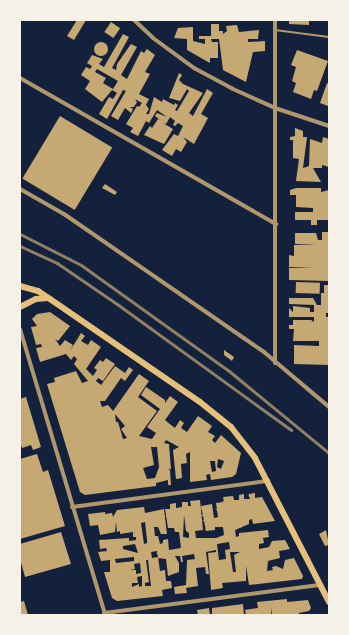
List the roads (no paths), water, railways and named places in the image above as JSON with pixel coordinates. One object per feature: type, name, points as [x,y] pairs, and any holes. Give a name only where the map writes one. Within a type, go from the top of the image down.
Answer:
[{"type":"main road","points":[[20,286],[38,291],[50,298],[218,416],[245,442],[268,481],[329,602]]},
{"type":"main road","points":[[20,307],[36,299],[50,298]]},
{"type":"street","points":[[134,20],[153,38],[194,68],[275,108],[329,126]]},
{"type":"street","points":[[275,20],[275,362]]},
{"type":"street","points":[[20,78],[276,224]]},
{"type":"street","points":[[20,189],[101,240],[275,362],[329,407]]},
{"type":"street","points":[[20,331],[105,614],[320,585]]},
{"type":"street","points":[[72,507],[268,481]]},
{"type":"lane","points":[[275,30],[329,37]]},
{"type":"railway","points":[[20,234],[81,265],[229,371],[329,453]]},
{"type":"railway","points":[[20,246],[57,263],[117,304],[291,430]]}]
